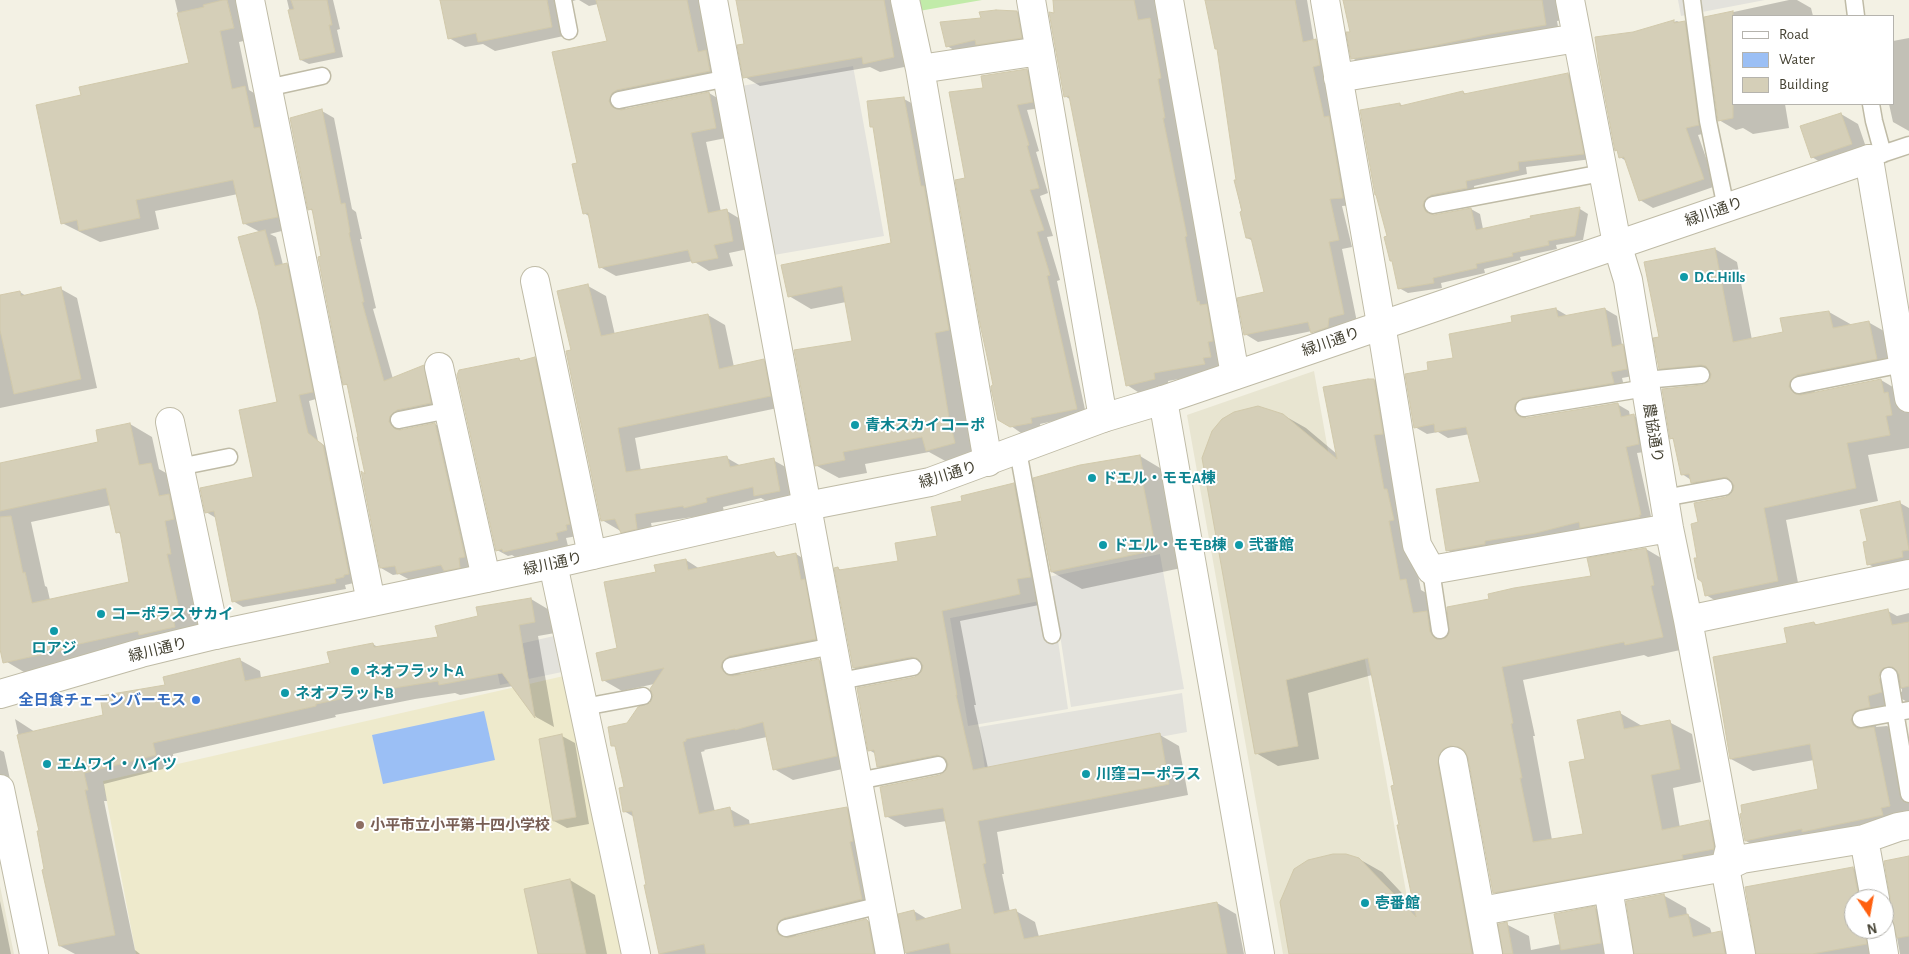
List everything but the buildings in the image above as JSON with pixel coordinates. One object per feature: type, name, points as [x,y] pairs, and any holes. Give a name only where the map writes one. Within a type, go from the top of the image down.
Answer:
[{"type":"street","points":[[250,0],[370,602]]},
{"type":"street","points":[[713,0],[890,954]]},
{"type":"street","points":[[905,0],[920,69],[988,462]]},
{"type":"street","points":[[1032,0],[1104,418]]},
{"type":"street","points":[[1169,0],[1235,375]]},
{"type":"street","points":[[1325,0],[1382,324],[1417,545],[1431,570],[1669,528]]},
{"type":"street","name":"農協通り","points":[[1570,0],[1616,244],[1628,280],[1669,528],[1730,847],[1725,867]]},
{"type":"street","points":[[1338,78],[1577,38]]},
{"type":"street","points":[[920,69],[1040,51]]},
{"type":"street","points":[[1876,156],[1909,398]]},
{"type":"street","name":"緑川通り","points":[[0,694],[141,653],[215,635],[553,564],[807,506],[930,482],[1104,418],[1163,400],[1876,156]]},
{"type":"street","points":[[535,281],[592,555]]},
{"type":"street","points":[[439,367],[486,578]]},
{"type":"street","points":[[1163,400],[1260,954]]},
{"type":"street","points":[[170,422],[215,635]]},
{"type":"street","points":[[553,564],[636,954]]},
{"type":"street","points":[[1688,620],[1909,574]]},
{"type":"street","points":[[1452,761],[1488,954]]},
{"type":"street","points":[[0,789],[34,954]]},
{"type":"street","points":[[1481,911],[1725,867],[1742,859],[1864,839],[1909,825]]},
{"type":"street","points":[[1864,839],[1873,889]]},
{"type":"street","points":[[1725,867],[1741,954]]},
{"type":"street","points":[[1608,888],[1619,954]]},
{"type":"street","points":[[1882,939],[1884,954]]},
{"type":"lane","points":[[563,0],[569,31]]},
{"type":"lane","points":[[1692,0],[1708,121],[1726,208]]},
{"type":"lane","points":[[1854,0],[1856,15]]},
{"type":"lane","points":[[268,88],[322,76]]},
{"type":"lane","points":[[619,100],[728,78]]},
{"type":"lane","points":[[1871,105],[1876,156],[1909,145]]},
{"type":"lane","points":[[1433,205],[1602,173]]},
{"type":"lane","points":[[1800,384],[1903,364]]},
{"type":"lane","points":[[1524,408],[1701,375]]},
{"type":"lane","points":[[399,420],[448,410]]},
{"type":"lane","points":[[1018,451],[1052,635]]},
{"type":"lane","points":[[179,467],[229,457]]},
{"type":"lane","points":[[1664,498],[1724,487]]},
{"type":"lane","points":[[1431,570],[1440,630]]},
{"type":"lane","points":[[731,666],[833,646]]},
{"type":"lane","points":[[840,681],[913,667]]},
{"type":"lane","points":[[1889,676],[1902,712],[1909,794]]},
{"type":"lane","points":[[584,707],[643,696]]},
{"type":"lane","points":[[1861,720],[1902,712]]},
{"type":"lane","points":[[858,781],[938,765]]},
{"type":"lane","points":[[786,928],[881,905]]},
{"type":"shaded area","points":[[1678,0],[1765,0],[1681,16]]},
{"type":"shaded area","points":[[853,66],[884,236],[768,256],[736,87]]},
{"type":"shaded area","points":[[1314,371],[1417,954],[1283,954],[1187,415]]},
{"type":"shaded area","points":[[1160,554],[1184,689],[1071,707],[1055,602],[1048,577]]},
{"type":"shaded area","points":[[1050,599],[1053,606],[1068,709],[968,726],[950,618]]},
{"type":"shaded area","points":[[554,636],[562,672],[500,685],[493,650]]},
{"type":"shaded area","name":"小平市立小平第十四小学校","points":[[577,673],[634,954],[136,954],[103,781]]},
{"type":"shaded area","points":[[1182,693],[1187,732],[985,769],[979,727]]},
{"type":"shaded area","points":[[0,886],[14,954],[0,954]]},
{"type":"green space","points":[[917,0],[982,0],[919,11]]},
{"type":"water","points":[[484,711],[495,760],[383,784],[372,735]]},
{"type":"place","name":"D.C.Hills","points":[[1684,277]]},
{"type":"place","name":"青木スカイコーポ","points":[[855,425]]},
{"type":"place","name":"ドエル・モモA棟","points":[[1092,478]]},
{"type":"place","name":"ドエル・モモB棟","points":[[1103,545]]},
{"type":"place","name":"弐番館","points":[[1239,545]]},
{"type":"place","name":"コーポラス サカイ","points":[[101,614]]},
{"type":"place","name":"ロアジ","points":[[54,631]]},
{"type":"place","name":"ネオフラットA","points":[[355,671]]},
{"type":"place","name":"ネオフラットB","points":[[285,693]]},
{"type":"place","name":"全日食チェーン バーモス","points":[[196,700]]},
{"type":"place","name":"エムワイ・ハイツ","points":[[47,764]]},
{"type":"place","name":"川窪コーポラス","points":[[1086,774]]},
{"type":"place","name":"小平市立小平第十四小学校","points":[[360,825]]},
{"type":"place","name":"壱番館","points":[[1365,903]]}]
